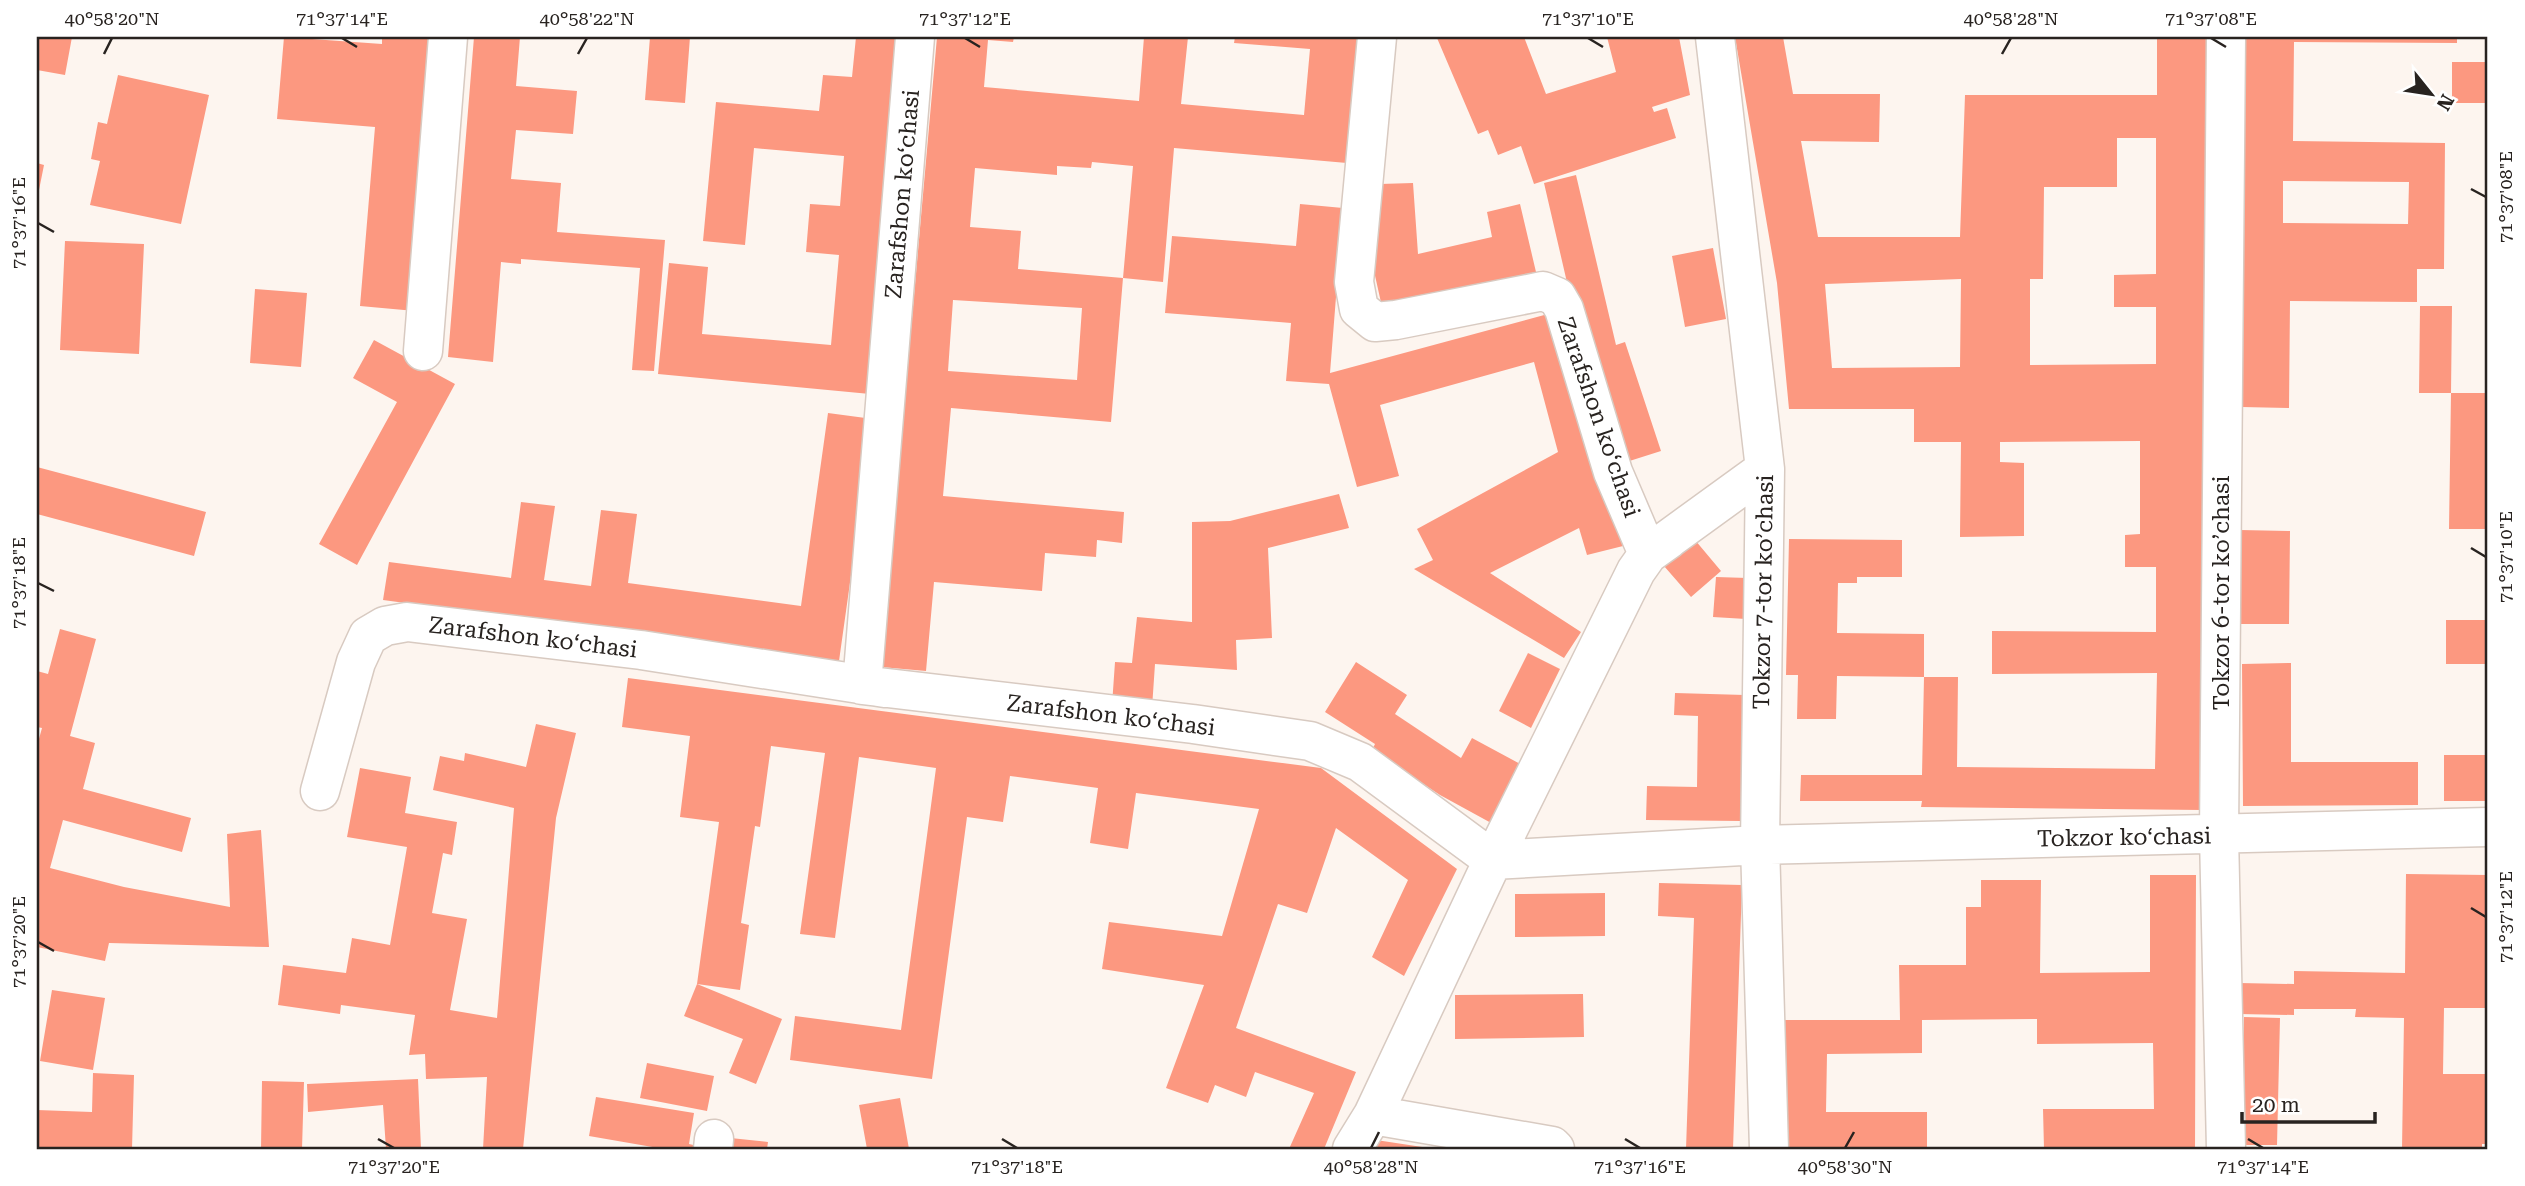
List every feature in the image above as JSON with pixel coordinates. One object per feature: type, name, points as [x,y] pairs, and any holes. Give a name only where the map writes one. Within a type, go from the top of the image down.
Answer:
[{"type":"street","points":[[423,351],[448,37]]},
{"type":"street","name":"Zarafshon koʻchasi","points":[[862,685],[915,37]]},
{"type":"street","name":"Zarafshon koʻchasi","points":[[1377,37],[1354,282],[1359,309],[1375,322],[1543,291],[1557,297],[1564,309],[1613,472],[1648,554]]},
{"type":"street","name":"Tokzor 7-tor koʼchasi","points":[[1715,37],[1765,468],[1760,845],[1769,1149]]},
{"type":"street","name":"Tokzor 6-tor koʼchasi","points":[[2226,37],[2219,835],[2226,1149]]},
{"type":"street","points":[[1352,1149],[1373,1115],[1493,860],[1636,571],[1648,554],[1765,468]]},
{"type":"street","name":"Zarafshon koʻchasi","points":[[320,791],[356,662],[368,636],[385,626],[407,622],[641,650],[862,685],[1193,724],[1310,741],[1360,762],[1493,860]]},
{"type":"street","name":"Tokzor koʻchasi","points":[[1760,845],[2488,827]]},
{"type":"street","points":[[1493,860],[1760,845]]},
{"type":"street","points":[[1373,1115],[1552,1146],[1555,1149]]},
{"type":"building","points":[[37,37],[72,37],[65,75],[37,70]]},
{"type":"building","points":[[284,37],[382,44],[382,37],[438,37],[415,311],[360,306],[375,127],[277,119]]},
{"type":"building","points":[[474,37],[520,37],[516,86],[577,91],[573,134],[516,130],[511,179],[561,183],[557,232],[665,240],[654,371],[632,370],[640,268],[521,259],[521,264],[501,262],[493,362],[448,357]]},
{"type":"building","points":[[650,37],[690,37],[685,103],[645,100]]},
{"type":"building","points":[[856,37],[904,37],[870,394],[658,374],[669,263],[708,267],[702,334],[831,345],[839,255],[806,252],[810,204],[840,206],[844,156],[754,148],[745,245],[703,241],[716,102],[819,111],[823,75],[852,77]]},
{"type":"building","points":[[937,37],[1014,37],[1013,42],[988,40],[984,87],[1139,101],[1144,37],[1188,37],[1181,104],[1304,115],[1310,49],[1234,43],[1235,37],[1358,37],[1347,163],[1174,148],[1163,282],[1123,278],[1111,422],[951,408],[943,496],[1124,512],[1122,543],[1097,540],[1096,557],[1045,553],[1042,591],[934,582],[926,671],[881,667]],"holes":[[[1092,162],[1133,166],[1123,278],[1018,269],[1021,231],[970,227],[975,168],[1057,175],[1057,166],[1091,168]],[[953,300],[1082,308],[1077,380],[948,371]]]},
{"type":"building","points":[[1524,37],[1546,94],[1616,72],[1607,37],[1679,37],[1690,95],[1652,107],[1654,112],[1667,108],[1676,138],[1534,184],[1521,146],[1498,155],[1488,130],[1478,134],[1437,38]]},
{"type":"building","points":[[1735,37],[1783,37],[1793,94],[1880,94],[1879,142],[1801,141],[1818,237],[1960,237],[1965,95],[2157,95],[2157,37],[2207,37],[2203,810],[1921,807],[1922,801],[1800,801],[1801,775],[1922,775],[1924,677],[1958,677],[1957,767],[2155,769],[2157,673],[1992,674],[1992,631],[2156,632],[2156,567],[2125,567],[2125,535],[2140,534],[2140,441],[2000,442],[2000,462],[2024,463],[2024,536],[1960,537],[1961,442],[1914,442],[1914,409],[1789,409],[1777,283]],"holes":[[[2117,138],[2156,138],[2156,274],[2114,275],[2114,307],[2156,307],[2156,364],[2030,365],[2030,279],[2043,279],[2044,187],[2117,187]],[[1961,279],[1960,367],[1832,368],[1825,284]]]},
{"type":"building","points":[[2242,37],[2457,37],[2457,43],[2294,42],[2293,141],[2445,143],[2444,269],[2417,269],[2417,302],[2290,301],[2289,408],[2242,407],[2244,268],[2239,268]],"holes":[[[2283,181],[2409,182],[2408,224],[2283,223]]]},
{"type":"building","points":[[2452,62],[2488,62],[2488,103],[2452,103]]},
{"type":"building","points":[[118,75],[209,95],[181,224],[90,205],[100,161],[91,159],[98,122],[107,124]]},
{"type":"building","points":[[37,163],[44,165],[38,195],[37,194]]},
{"type":"building","points":[[1576,175],[1616,345],[1625,342],[1661,451],[1620,464],[1584,356],[1544,183]]},
{"type":"building","points":[[1413,183],[1418,254],[1492,237],[1487,212],[1520,204],[1536,272],[1382,307],[1374,271],[1380,184]]},
{"type":"building","points":[[1300,204],[1343,208],[1330,373],[1559,311],[1623,546],[1587,555],[1579,528],[1490,573],[1581,632],[1564,658],[1414,569],[1433,560],[1417,529],[1558,452],[1534,362],[1380,405],[1399,476],[1357,487],[1329,384],[1286,381],[1291,323],[1165,313],[1172,236],[1296,246]]},
{"type":"building","points":[[65,241],[144,244],[139,354],[60,350]]},
{"type":"building","points":[[1713,248],[1726,319],[1685,327],[1672,256]]},
{"type":"building","points":[[255,289],[307,293],[301,367],[250,363]]},
{"type":"building","points":[[2420,306],[2452,306],[2451,393],[2419,393]]},
{"type":"building","points":[[374,340],[455,384],[357,565],[319,544],[397,402],[353,378]]},
{"type":"building","points":[[2451,393],[2488,393],[2488,529],[2449,529]]},
{"type":"building","points":[[828,413],[873,419],[839,661],[383,600],[389,562],[511,578],[521,502],[555,506],[544,580],[591,586],[601,510],[637,514],[628,583],[801,606]]},
{"type":"building","points":[[37,467],[206,512],[194,556],[37,514]]},
{"type":"building","points":[[1339,494],[1349,528],[1268,548],[1272,638],[1236,640],[1237,670],[1155,664],[1152,708],[1112,705],[1115,662],[1132,663],[1137,617],[1192,622],[1192,522],[1230,521]]},
{"type":"building","points":[[2240,530],[2290,531],[2289,624],[2240,624]]},
{"type":"building","points":[[1789,539],[1902,540],[1902,577],[1857,577],[1857,583],[1838,583],[1837,633],[1924,634],[1924,677],[1837,676],[1836,719],[1797,719],[1798,675],[1786,675]]},
{"type":"building","points":[[1695,540],[1721,571],[1691,597],[1664,566]]},
{"type":"building","points":[[1716,577],[1748,578],[1746,619],[1713,617]]},
{"type":"building","points":[[2446,620],[2488,620],[2488,664],[2446,664]]},
{"type":"building","points":[[60,629],[96,639],[70,736],[95,743],[83,789],[191,818],[182,852],[63,820],[50,868],[124,887],[230,907],[227,834],[261,830],[269,947],[109,943],[105,961],[37,947],[37,746],[42,728],[37,727],[37,671],[48,674]]},
{"type":"building","points":[[1528,653],[1560,669],[1531,728],[1499,711]]},
{"type":"building","points":[[1356,662],[1407,695],[1395,714],[1461,758],[1472,738],[1524,766],[1493,824],[1440,795],[1372,750],[1375,744],[1325,712]]},
{"type":"building","points":[[2291,663],[2291,762],[2418,762],[2418,805],[2243,806],[2242,664]]},
{"type":"building","points":[[628,678],[1321,768],[1457,869],[1404,976],[1372,957],[1408,880],[1336,828],[1307,913],[1278,904],[1236,1028],[1356,1072],[1324,1149],[1289,1149],[1314,1093],[1255,1072],[1246,1097],[1215,1085],[1208,1103],[1166,1088],[1204,985],[1102,969],[1109,922],[1222,936],[1259,809],[1136,793],[1128,849],[1090,843],[1098,788],[1010,776],[1003,822],[967,817],[932,1079],[790,1060],[795,1016],[901,1030],[936,768],[859,757],[835,938],[800,934],[825,753],[771,746],[760,827],[755,826],[741,923],[749,925],[740,990],[697,984],[719,822],[680,817],[690,736],[622,727]]},
{"type":"building","points":[[1675,693],[1745,695],[1741,821],[1646,820],[1647,786],[1697,787],[1698,716],[1674,715]]},
{"type":"building","points":[[536,724],[576,733],[556,818],[523,1149],[483,1149],[487,1077],[426,1079],[425,1054],[409,1055],[415,1015],[341,1005],[340,1014],[278,1005],[283,965],[346,973],[352,938],[390,945],[407,847],[347,837],[360,768],[411,777],[405,813],[457,822],[452,855],[443,853],[432,913],[467,919],[450,1010],[497,1018],[514,808],[433,790],[440,756],[464,761],[465,753],[526,767]]},
{"type":"building","points":[[2444,755],[2488,755],[2488,801],[2444,801]]},
{"type":"building","points":[[2406,874],[2488,875],[2488,1008],[2444,1008],[2443,1074],[2485,1074],[2488,1144],[2482,1144],[2482,1149],[2402,1149],[2404,1018],[2355,1017],[2356,1009],[2294,1009],[2294,1015],[2239,1014],[2239,983],[2294,984],[2294,971],[2405,973]]},
{"type":"building","points":[[2150,875],[2196,875],[2195,1149],[2044,1149],[2043,1109],[2154,1109],[2153,1043],[2037,1044],[2037,1019],[1922,1020],[1922,1053],[1827,1054],[1826,1112],[1927,1112],[1927,1149],[1784,1149],[1784,1020],[1900,1020],[1899,965],[1966,965],[1966,907],[1981,907],[1981,880],[2041,880],[2040,973],[2150,972]]},
{"type":"building","points":[[1659,883],[1742,885],[1733,1149],[1686,1149],[1694,918],[1658,916]]},
{"type":"building","points":[[1605,893],[1605,936],[1515,937],[1515,894]]},
{"type":"building","points":[[697,984],[782,1019],[756,1084],[729,1073],[743,1039],[684,1016]]},
{"type":"building","points":[[52,990],[105,998],[93,1070],[40,1061]]},
{"type":"building","points":[[1583,994],[1584,1037],[1455,1039],[1455,995]]},
{"type":"building","points":[[2244,1017],[2280,1018],[2277,1145],[2242,1145]]},
{"type":"building","points":[[647,1063],[714,1076],[707,1111],[640,1098]]},
{"type":"building","points":[[93,1073],[134,1075],[132,1149],[37,1149],[37,1110],[92,1112]]},
{"type":"building","points":[[418,1079],[421,1149],[386,1149],[383,1105],[308,1112],[307,1084]]},
{"type":"building","points":[[262,1081],[304,1082],[302,1149],[261,1149]]},
{"type":"building","points":[[596,1097],[694,1113],[689,1144],[702,1147],[664,1149],[589,1136]]},
{"type":"building","points":[[900,1098],[909,1149],[867,1149],[859,1105]]},
{"type":"building","points":[[721,1137],[768,1142],[767,1149],[719,1149]]},
{"type":"building","points":[[1376,1140],[1429,1148],[1429,1149],[1374,1149]]}]
